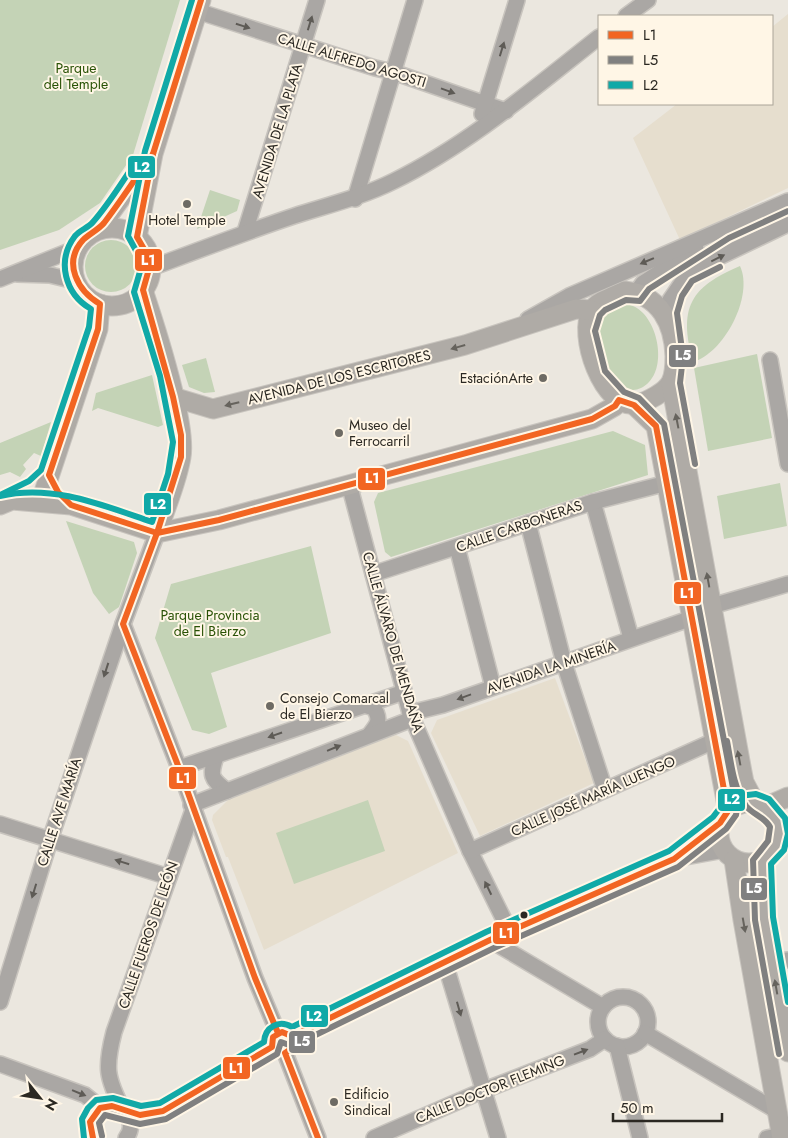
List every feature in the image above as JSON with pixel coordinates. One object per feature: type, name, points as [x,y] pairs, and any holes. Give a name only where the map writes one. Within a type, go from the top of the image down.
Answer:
[{"type":"main road","points":[[137,237],[153,154],[199,6]]},
{"type":"main road","points":[[98,230],[153,154]]},
{"type":"main road","points":[[118,228],[137,237],[149,256],[151,268],[149,280],[143,290],[134,299],[124,304],[112,306],[100,304],[89,299],[75,281],[73,259],[77,248],[90,234],[98,230],[118,228]]},
{"type":"main road","points":[[143,290],[165,366],[181,435],[181,457],[157,533]]},
{"type":"main road","points":[[729,855],[750,864],[762,861],[776,847],[783,824],[760,805],[744,782],[671,383],[675,371],[674,348],[668,318],[659,308],[636,292],[625,291],[600,303],[592,310],[586,330],[597,375],[656,426],[716,740],[724,818],[720,841],[729,855],[742,920],[777,1111],[777,1137]]},
{"type":"main road","points":[[41,501],[98,329],[100,304]]},
{"type":"main road","name":"AVENIDA DE LOS ESCRITORES","points":[[173,397],[213,408],[423,357],[576,309],[592,310]]},
{"type":"main road","points":[[6,503],[41,501],[71,505],[157,533],[219,520],[592,419],[626,402],[648,400],[671,383]]},
{"type":"main road","points":[[6,503],[34,488],[49,475]]},
{"type":"main road","points":[[49,475],[58,492],[71,505]]},
{"type":"main road","points":[[724,818],[742,804],[760,805],[788,797]]},
{"type":"main road","points":[[762,861],[764,918],[780,961],[788,1052]]},
{"type":"street","name":"AVENIDA DE LA PLATA","points":[[245,232],[317,0]]},
{"type":"street","points":[[355,199],[415,0]]},
{"type":"street","points":[[477,130],[517,0]]},
{"type":"street","points":[[627,15],[648,0]]},
{"type":"street","name":"CALLE ALFREDO AGOSTI","points":[[199,6],[303,45],[393,72],[506,110]]},
{"type":"street","points":[[151,268],[245,232],[319,208],[355,199],[395,181],[506,110],[598,38]]},
{"type":"street","name":"AVENIDA DE LOS ESCRITORES","points":[[504,332],[578,292],[725,230],[788,201]]},
{"type":"street","points":[[668,318],[670,300],[690,271],[788,224]]},
{"type":"street","name":"AVENIDA DE LOS ESCRITORES","points":[[636,292],[644,283],[725,230]]},
{"type":"street","points":[[6,276],[77,248]]},
{"type":"street","points":[[6,276],[50,275],[75,281]]},
{"type":"street","points":[[770,360],[788,464]]},
{"type":"street","name":"CALLE CARBONERAS","points":[[373,574],[593,502],[667,482]]},
{"type":"street","name":"CALLE ÁLVARO DE MENDAÑA","points":[[349,484],[411,716],[470,851],[510,932]]},
{"type":"street","points":[[593,502],[631,638]]},
{"type":"street","points":[[528,523],[564,663],[605,790]]},
{"type":"street","name":"CALLE AVE MARÍA","points":[[0,1002],[50,840],[123,624],[157,533]]},
{"type":"street","points":[[457,548],[493,687]]},
{"type":"street","points":[[712,606],[788,584]]},
{"type":"street","name":"AVENIDA LA MINERÍA","points":[[192,808],[227,791],[411,716],[692,618]]},
{"type":"street","points":[[123,624],[179,768],[255,978],[318,1138]]},
{"type":"street","points":[[179,768],[404,692]]},
{"type":"street","points":[[364,705],[374,708],[379,716],[378,724],[370,734]]},
{"type":"street","name":"CALLE JOSÉ MARÍA LUENGO","points":[[470,851],[716,740]]},
{"type":"street","points":[[216,756],[211,772],[214,782],[227,791]]},
{"type":"street","name":"CALLE FUEROS DE LEÓN","points":[[125,1111],[112,1086],[107,1060],[114,1032],[192,808]]},
{"type":"street","points":[[93,1115],[98,1109],[107,1105],[125,1111],[154,1114],[170,1108],[282,1043],[445,962],[674,858],[724,818]]},
{"type":"street","points":[[0,824],[169,877]]},
{"type":"street","points":[[674,858],[729,855]]},
{"type":"street","points":[[490,940],[602,1007]]},
{"type":"street","points":[[445,962],[482,1091],[498,1138]]},
{"type":"street","points":[[611,1042],[636,1043],[645,1033],[648,1026],[646,1012],[636,1000],[622,996],[615,998],[602,1007],[598,1023],[611,1042],[640,1138]]},
{"type":"street","points":[[645,1033],[777,1111]]},
{"type":"street","name":"CALLE DOCTOR FLEMING","points":[[374,1138],[482,1091],[611,1042]]},
{"type":"street","points":[[0,1064],[85,1095],[95,1103],[90,1129],[93,1138]]},
{"type":"street","points":[[125,1111],[131,1124],[126,1138]]},
{"type":"shaded area","points":[[788,14],[788,188],[680,240],[633,138],[676,105],[773,105],[773,26]]},
{"type":"shaded area","points":[[555,678],[594,783],[480,836],[431,733],[437,720]]},
{"type":"shaded area","points":[[396,735],[408,741],[458,853],[264,950],[212,820],[213,815],[236,792]]},
{"type":"green space","name":"Parque del Temple","points":[[0,0],[180,0],[133,155],[100,203],[59,230],[0,250]]},
{"type":"green space","points":[[210,190],[240,200],[237,211],[197,229]]},
{"type":"green space","points":[[106,240],[116,240],[130,247],[137,261],[137,271],[130,285],[116,292],[106,292],[96,288],[89,281],[85,271],[85,261],[89,251],[96,244]]},
{"type":"green space","points":[[740,266],[743,278],[743,292],[733,322],[725,336],[715,347],[704,357],[693,362],[687,327],[688,313],[692,302],[699,291],[709,282]]},
{"type":"green space","points":[[630,305],[647,317],[656,339],[658,351],[658,363],[655,374],[649,382],[635,390],[621,386],[610,374],[601,357],[598,339],[600,322],[611,309]]},
{"type":"green space","points":[[757,354],[772,438],[708,451],[694,368]]},
{"type":"green space","points":[[206,358],[215,392],[204,393],[189,387],[182,365]]},
{"type":"green space","points":[[152,375],[163,425],[158,427],[98,408],[92,411],[96,393]]},
{"type":"green space","points":[[51,422],[41,456],[34,453],[23,465],[26,469],[20,477],[10,472],[0,475],[0,443]]},
{"type":"green space","points":[[613,431],[645,445],[648,475],[391,557],[385,552],[374,502],[378,493]]},
{"type":"green space","points":[[780,483],[787,526],[724,539],[717,496]]},
{"type":"green space","points":[[66,521],[134,542],[137,553],[119,607],[109,614],[93,593]]},
{"type":"green space","name":"Parque Provincia de El Bierzo","points":[[311,546],[331,633],[211,673],[227,727],[209,734],[192,730],[155,638],[171,584]]},
{"type":"green space","points":[[368,800],[385,851],[294,884],[276,833]]},
{"type":"transit line","name":"L2","points":[[0,496],[20,493],[58,494],[96,503],[152,522],[168,474],[173,442],[160,376],[134,292],[141,268],[140,258],[128,236],[145,151],[192,0]]},
{"type":"transit line","name":"L1","points":[[201,0],[153,154],[137,237],[148,256],[149,269],[143,290],[173,397],[181,435],[181,457],[157,533],[123,624],[179,768],[255,978],[278,1033]]},
{"type":"transit line","name":"L1","points":[[153,154],[104,223],[83,240],[74,258],[73,267],[79,284],[85,292],[100,304],[98,329],[49,475],[58,492],[71,505],[157,533],[219,520],[592,419],[615,406],[619,400],[634,405],[656,426],[728,811],[720,823],[674,859],[490,940],[291,1037]]},
{"type":"transit line","name":"L2","points":[[0,495],[29,481],[41,470],[89,327],[91,309],[75,295],[66,276],[65,266],[69,246],[75,236],[91,224],[99,215],[138,159]]},
{"type":"transit line","name":"L5","points":[[102,1136],[99,1123],[105,1115],[140,1124],[166,1119],[277,1054],[281,1042],[295,1045],[494,948],[678,867],[726,829],[736,815],[737,809],[664,424],[639,398],[624,392],[605,371],[595,331],[600,315],[605,310],[626,300],[640,301],[649,289],[729,238],[788,211]]},
{"type":"transit line","name":"L5","points":[[695,464],[680,383],[683,357],[677,313],[682,296],[692,281],[720,267]]},
{"type":"transit line","name":"L5","points":[[727,741],[738,791],[746,806],[765,820],[770,827],[768,841],[753,860],[755,920],[779,1054]]},
{"type":"transit line","name":"L2","points":[[84,1138],[82,1119],[88,1108],[96,1100],[113,1098],[141,1106],[160,1103],[264,1042],[267,1032],[278,1024],[292,1027],[486,932],[669,851],[713,817],[723,804],[739,796],[756,794],[769,799],[785,818],[788,834],[784,850],[771,864],[773,917],[788,1002]]},
{"type":"transit line","name":"L1","points":[[93,1138],[90,1122],[100,1108],[112,1106],[140,1115],[163,1111],[272,1047],[273,1037],[282,1032],[289,1035],[293,1041],[291,1049],[285,1053],[318,1138]]},
{"type":"place","name":"Hotel Temple","points":[[187,204]]},
{"type":"place","name":"EstaciónArte","points":[[543,378]]},
{"type":"place","name":"Museo del Ferrocarril","points":[[339,433]]},
{"type":"place","name":"Consejo Comarcal de El Bierzo","points":[[270,706]]},
{"type":"place","name":"Edificio Sindical","points":[[334,1102]]}]
